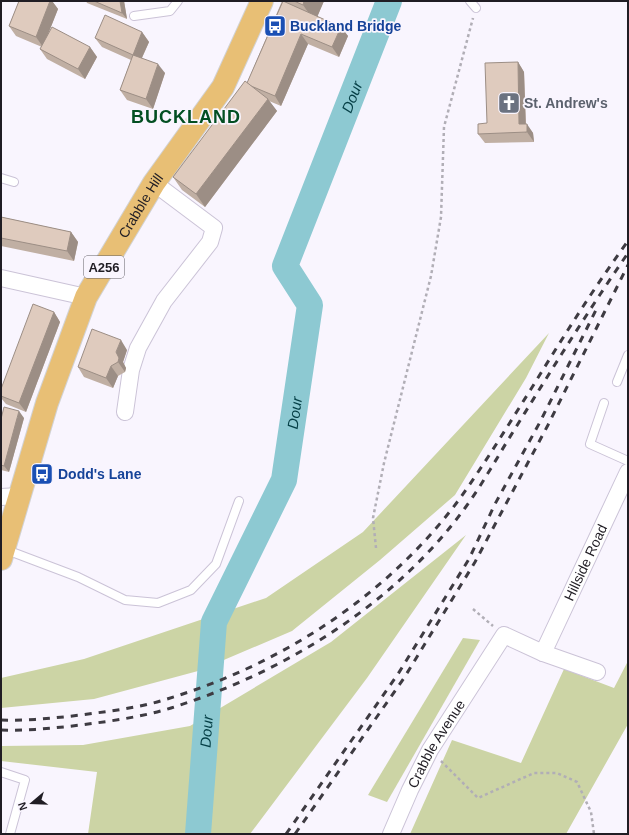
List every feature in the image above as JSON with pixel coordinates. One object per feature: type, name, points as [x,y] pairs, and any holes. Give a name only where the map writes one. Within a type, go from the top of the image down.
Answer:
[{"type":"main road","name":"Crabble Hill","points":[[3,554],[10,497],[86,298],[154,183],[223,87],[262,1]]},
{"type":"street","points":[[125,412],[131,370],[138,348],[164,300],[210,242],[214,228],[154,183]]},
{"type":"street","points":[[1,278],[86,298]]},
{"type":"street","name":"Hillside Road","points":[[543,653],[628,472]]},
{"type":"street","points":[[504,635],[543,653],[597,672]]},
{"type":"street","name":"Crabble Avenue","points":[[391,834],[410,790],[430,750],[504,635]]},
{"type":"lane","points":[[134,16],[170,11],[178,1]]},
{"type":"lane","points":[[470,1],[476,8]]},
{"type":"lane","points":[[1,178],[14,182]]},
{"type":"lane","points":[[617,382],[628,355]]},
{"type":"lane","points":[[604,403],[590,444],[628,461]]},
{"type":"lane","points":[[3,554],[78,577],[125,600],[158,603],[191,590],[216,564],[239,501]]},
{"type":"lane","points":[[1,772],[25,780],[10,834]]},
{"type":"path","points":[[376,548],[372,518],[431,276],[441,217],[444,127],[476,8]]},
{"type":"path","points":[[473,609],[504,635]]},
{"type":"path","points":[[430,750],[478,798],[534,774],[557,773],[577,782],[591,812],[594,834]]},
{"type":"green space","points":[[549,333],[526,378],[455,495],[380,560],[292,631],[198,671],[94,699],[1,708],[1,678],[84,659],[266,598],[363,532]]},
{"type":"green space","points":[[466,535],[367,678],[250,834],[88,834],[97,772],[1,761],[1,746],[83,745],[190,726],[331,642]]},
{"type":"green space","points":[[463,638],[480,640],[387,802],[368,795]]},
{"type":"green space","points":[[628,661],[628,724],[566,834],[410,834],[452,740],[521,763],[564,669],[614,688]]},
{"type":"building","points":[[19,1],[50,1],[36,37],[9,26]]},
{"type":"building","points":[[94,1],[120,1],[122,13]]},
{"type":"building","points":[[283,1],[341,27],[332,47],[301,34],[275,96],[247,83]]},
{"type":"building","points":[[294,1],[304,1],[303,5]]},
{"type":"building","points":[[105,15],[142,32],[133,55],[95,38]]},
{"type":"building","points":[[52,27],[90,47],[78,69],[40,49]]},
{"type":"building","points":[[133,55],[158,64],[146,99],[120,90]]},
{"type":"building","name":"St. Andrew's","points":[[518,62],[519,124],[527,124],[527,132],[478,134],[478,124],[487,123],[485,63]]},
{"type":"building","points":[[245,81],[268,99],[196,194],[173,177]]},
{"type":"building","points":[[1,217],[71,232],[67,251],[1,238]]},
{"type":"building","points":[[33,304],[54,312],[19,403],[1,396],[1,389]]},
{"type":"building","points":[[92,329],[121,340],[116,352],[119,358],[118,362],[111,366],[106,378],[78,367]]},
{"type":"building","points":[[4,407],[19,411],[4,466],[1,465],[1,419]]},
{"type":"waterway","name":"Dour","points":[[198,834],[214,622],[284,480],[310,305],[285,266],[389,1]]},
{"type":"railway","points":[[1,720],[31,720],[114,711],[167,699],[209,685],[290,647],[328,623],[364,597],[398,568],[429,536],[458,501],[477,474],[590,296],[628,241]]},
{"type":"railway","points":[[1,730],[31,730],[81,725],[138,716],[171,708],[213,693],[255,675],[334,631],[371,604],[405,575],[437,543],[465,508],[597,299],[628,253]]},
{"type":"railway","points":[[295,834],[404,678],[475,562],[548,425],[628,265]]},
{"type":"railway","points":[[286,834],[398,674],[469,559],[495,504],[540,422],[598,306]]},
{"type":"place","name":"Buckland Bridge","points":[[275,26]]},
{"type":"place","name":"St. Andrew's","points":[[509,103]]},
{"type":"place","name":"Dodd's Lane","points":[[42,474]]},
{"type":"district","name":"BUCKLAND","points":[[186,117]]}]
